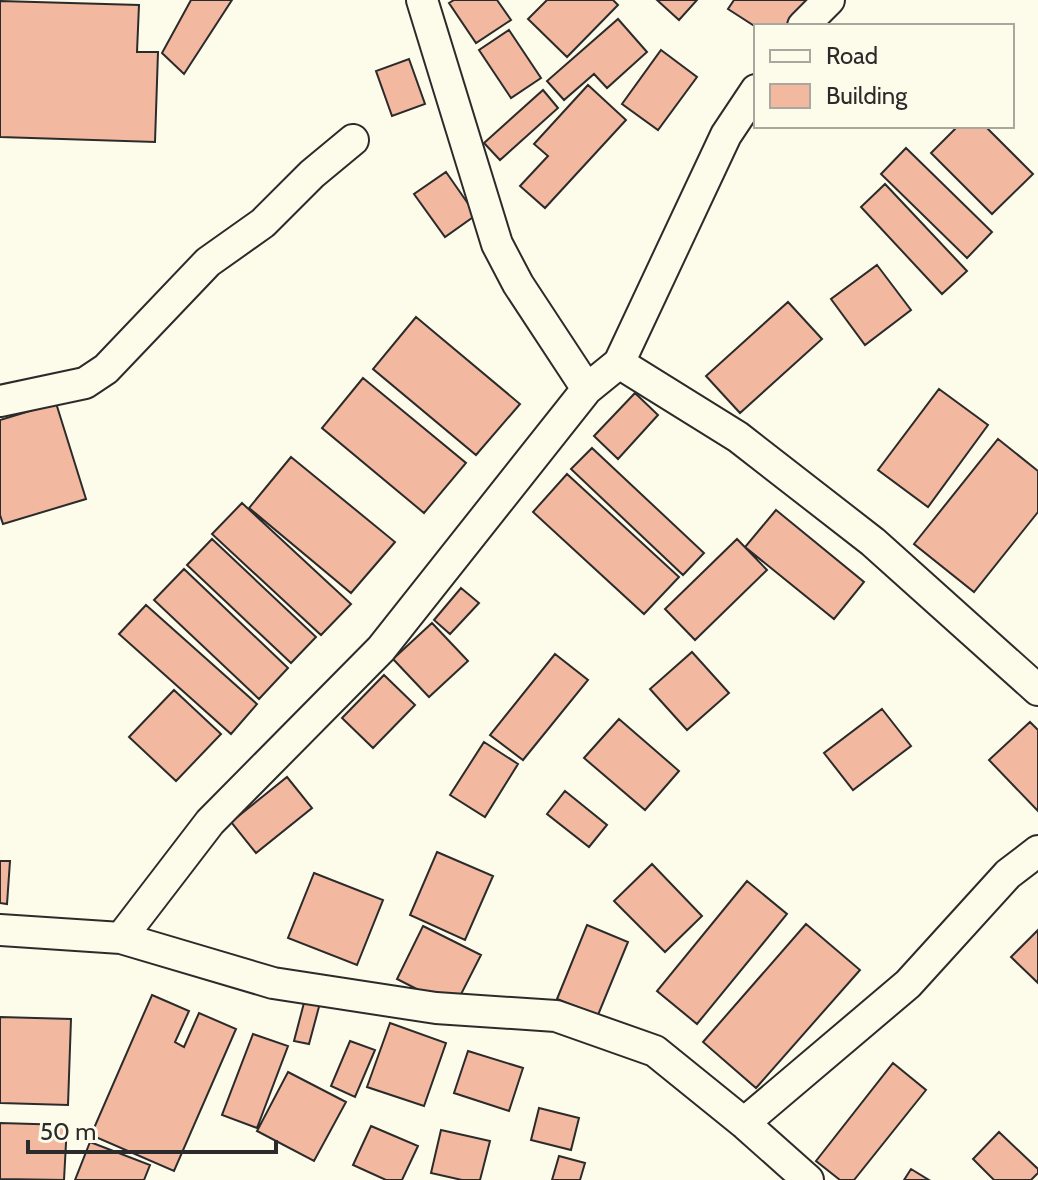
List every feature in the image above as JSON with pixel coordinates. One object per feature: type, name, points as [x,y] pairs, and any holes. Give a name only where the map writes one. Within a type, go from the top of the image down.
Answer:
[{"type":"street","points":[[422,0],[497,244],[518,284],[587,389]]},
{"type":"street","points":[[805,24],[829,0]]},
{"type":"street","points":[[121,938],[210,822],[381,649],[587,389],[619,363],[726,135],[754,93]]},
{"type":"street","points":[[0,401],[85,383],[106,369],[208,262],[263,223],[312,174],[353,140]]},
{"type":"street","points":[[619,363],[738,437],[873,542],[1038,690]]},
{"type":"street","points":[[744,1123],[908,984],[1008,874],[1038,851]]},
{"type":"street","points":[[0,930],[121,938],[273,983],[436,1008],[556,1016],[655,1051],[808,1180]]},
{"type":"building","points":[[191,0],[232,0],[184,74],[162,53]]},
{"type":"building","points":[[454,0],[497,0],[511,20],[476,43],[449,3]]},
{"type":"building","points":[[547,0],[613,0],[618,5],[567,57],[528,19]]},
{"type":"building","points":[[657,0],[697,0],[679,20]]},
{"type":"building","points":[[734,0],[807,0],[790,24],[754,26],[728,9]]},
{"type":"building","points":[[0,1],[139,5],[137,52],[158,52],[155,142],[0,137]]},
{"type":"building","points":[[618,19],[647,52],[607,88],[594,74],[564,100],[547,81]]},
{"type":"building","points":[[509,30],[541,78],[511,98],[479,50]]},
{"type":"building","points":[[661,50],[697,77],[658,130],[622,104]]},
{"type":"building","points":[[409,59],[425,104],[392,116],[376,71]]},
{"type":"building","points":[[588,85],[626,120],[545,208],[520,186],[548,156],[534,144]]},
{"type":"building","points":[[543,90],[558,108],[500,160],[484,143]]},
{"type":"building","points":[[956,128],[987,128],[1033,174],[992,214],[931,153]]},
{"type":"building","points":[[906,148],[992,232],[967,258],[881,174]]},
{"type":"building","points":[[446,172],[476,215],[445,237],[414,194]]},
{"type":"building","points":[[885,184],[967,271],[942,294],[861,207]]},
{"type":"building","points":[[877,265],[911,310],[865,345],[831,299]]},
{"type":"building","points":[[788,302],[822,339],[740,413],[706,376]]},
{"type":"building","points":[[416,317],[520,404],[476,455],[373,369]]},
{"type":"building","points":[[363,378],[466,463],[424,513],[322,428]]},
{"type":"building","points":[[939,389],[988,425],[928,507],[878,470]]},
{"type":"building","points":[[635,393],[658,415],[618,459],[594,436]]},
{"type":"building","points":[[56,403],[86,499],[3,524],[0,515],[0,420]]},
{"type":"building","points":[[998,439],[1038,471],[1038,512],[974,592],[914,544]]},
{"type":"building","points":[[592,448],[704,553],[683,575],[571,469]]},
{"type":"building","points":[[291,457],[395,542],[351,593],[249,508]]},
{"type":"building","points":[[567,474],[679,577],[644,614],[533,512]]},
{"type":"building","points":[[242,503],[351,604],[321,635],[212,534]]},
{"type":"building","points":[[776,510],[864,582],[834,619],[745,547]]},
{"type":"building","points":[[212,539],[316,637],[291,663],[187,565]]},
{"type":"building","points":[[737,539],[767,570],[695,640],[665,609]]},
{"type":"building","points":[[184,569],[288,668],[259,699],[154,600]]},
{"type":"building","points":[[461,588],[479,603],[450,634],[434,620]]},
{"type":"building","points":[[146,605],[257,704],[231,734],[119,634]]},
{"type":"building","points":[[432,623],[468,661],[429,697],[393,659]]},
{"type":"building","points":[[692,652],[729,693],[687,730],[650,689]]},
{"type":"building","points":[[555,654],[588,680],[523,760],[490,735]]},
{"type":"building","points":[[384,675],[415,705],[373,748],[342,718]]},
{"type":"building","points":[[174,690],[221,734],[176,781],[129,737]]},
{"type":"building","points":[[882,709],[911,746],[853,790],[824,753]]},
{"type":"building","points":[[619,719],[679,771],[645,810],[584,758]]},
{"type":"building","points":[[1030,722],[1038,730],[1038,811],[989,760]]},
{"type":"building","points":[[484,742],[518,764],[485,817],[450,795]]},
{"type":"building","points":[[287,777],[312,808],[256,853],[231,822]]},
{"type":"building","points":[[565,791],[607,825],[589,847],[547,814]]},
{"type":"building","points":[[437,852],[493,876],[465,940],[410,915]]},
{"type":"building","points":[[0,861],[10,861],[7,904],[0,903]]},
{"type":"building","points":[[652,864],[702,916],[665,952],[614,901]]},
{"type":"building","points":[[314,873],[383,900],[357,965],[288,938]]},
{"type":"building","points":[[747,881],[787,914],[697,1024],[657,991]]},
{"type":"building","points":[[806,924],[860,970],[756,1088],[703,1042]]},
{"type":"building","points":[[587,925],[628,942],[598,1015],[557,999]]},
{"type":"building","points":[[423,926],[481,955],[454,1008],[397,979]]},
{"type":"building","points":[[1038,930],[1038,983],[1011,957]]},
{"type":"building","points":[[152,995],[189,1011],[175,1042],[184,1047],[199,1013],[236,1029],[174,1171],[91,1135]]},
{"type":"building","points":[[305,999],[320,1003],[309,1044],[294,1041]]},
{"type":"building","points":[[0,1017],[71,1019],[68,1105],[0,1103]]},
{"type":"building","points":[[390,1023],[446,1043],[424,1106],[367,1087]]},
{"type":"building","points":[[253,1034],[288,1046],[257,1128],[222,1115]]},
{"type":"building","points":[[350,1041],[375,1050],[355,1097],[331,1086]]},
{"type":"building","points":[[468,1051],[523,1068],[509,1111],[454,1093]]},
{"type":"building","points":[[893,1063],[926,1090],[854,1180],[840,1180],[816,1161]]},
{"type":"building","points":[[288,1072],[346,1102],[314,1161],[257,1131]]},
{"type":"building","points":[[539,1108],[579,1118],[571,1150],[531,1140]]},
{"type":"building","points":[[0,1123],[67,1125],[64,1180],[0,1179]]},
{"type":"building","points":[[371,1126],[418,1146],[402,1180],[386,1180],[353,1165]]},
{"type":"building","points":[[441,1130],[490,1141],[480,1180],[462,1180],[431,1173]]},
{"type":"building","points":[[999,1132],[1038,1169],[1031,1180],[994,1180],[973,1159]]},
{"type":"building","points":[[90,1142],[150,1165],[144,1180],[75,1180]]},
{"type":"building","points":[[559,1156],[585,1163],[580,1180],[552,1180]]},
{"type":"building","points":[[911,1169],[929,1180],[904,1180]]}]
